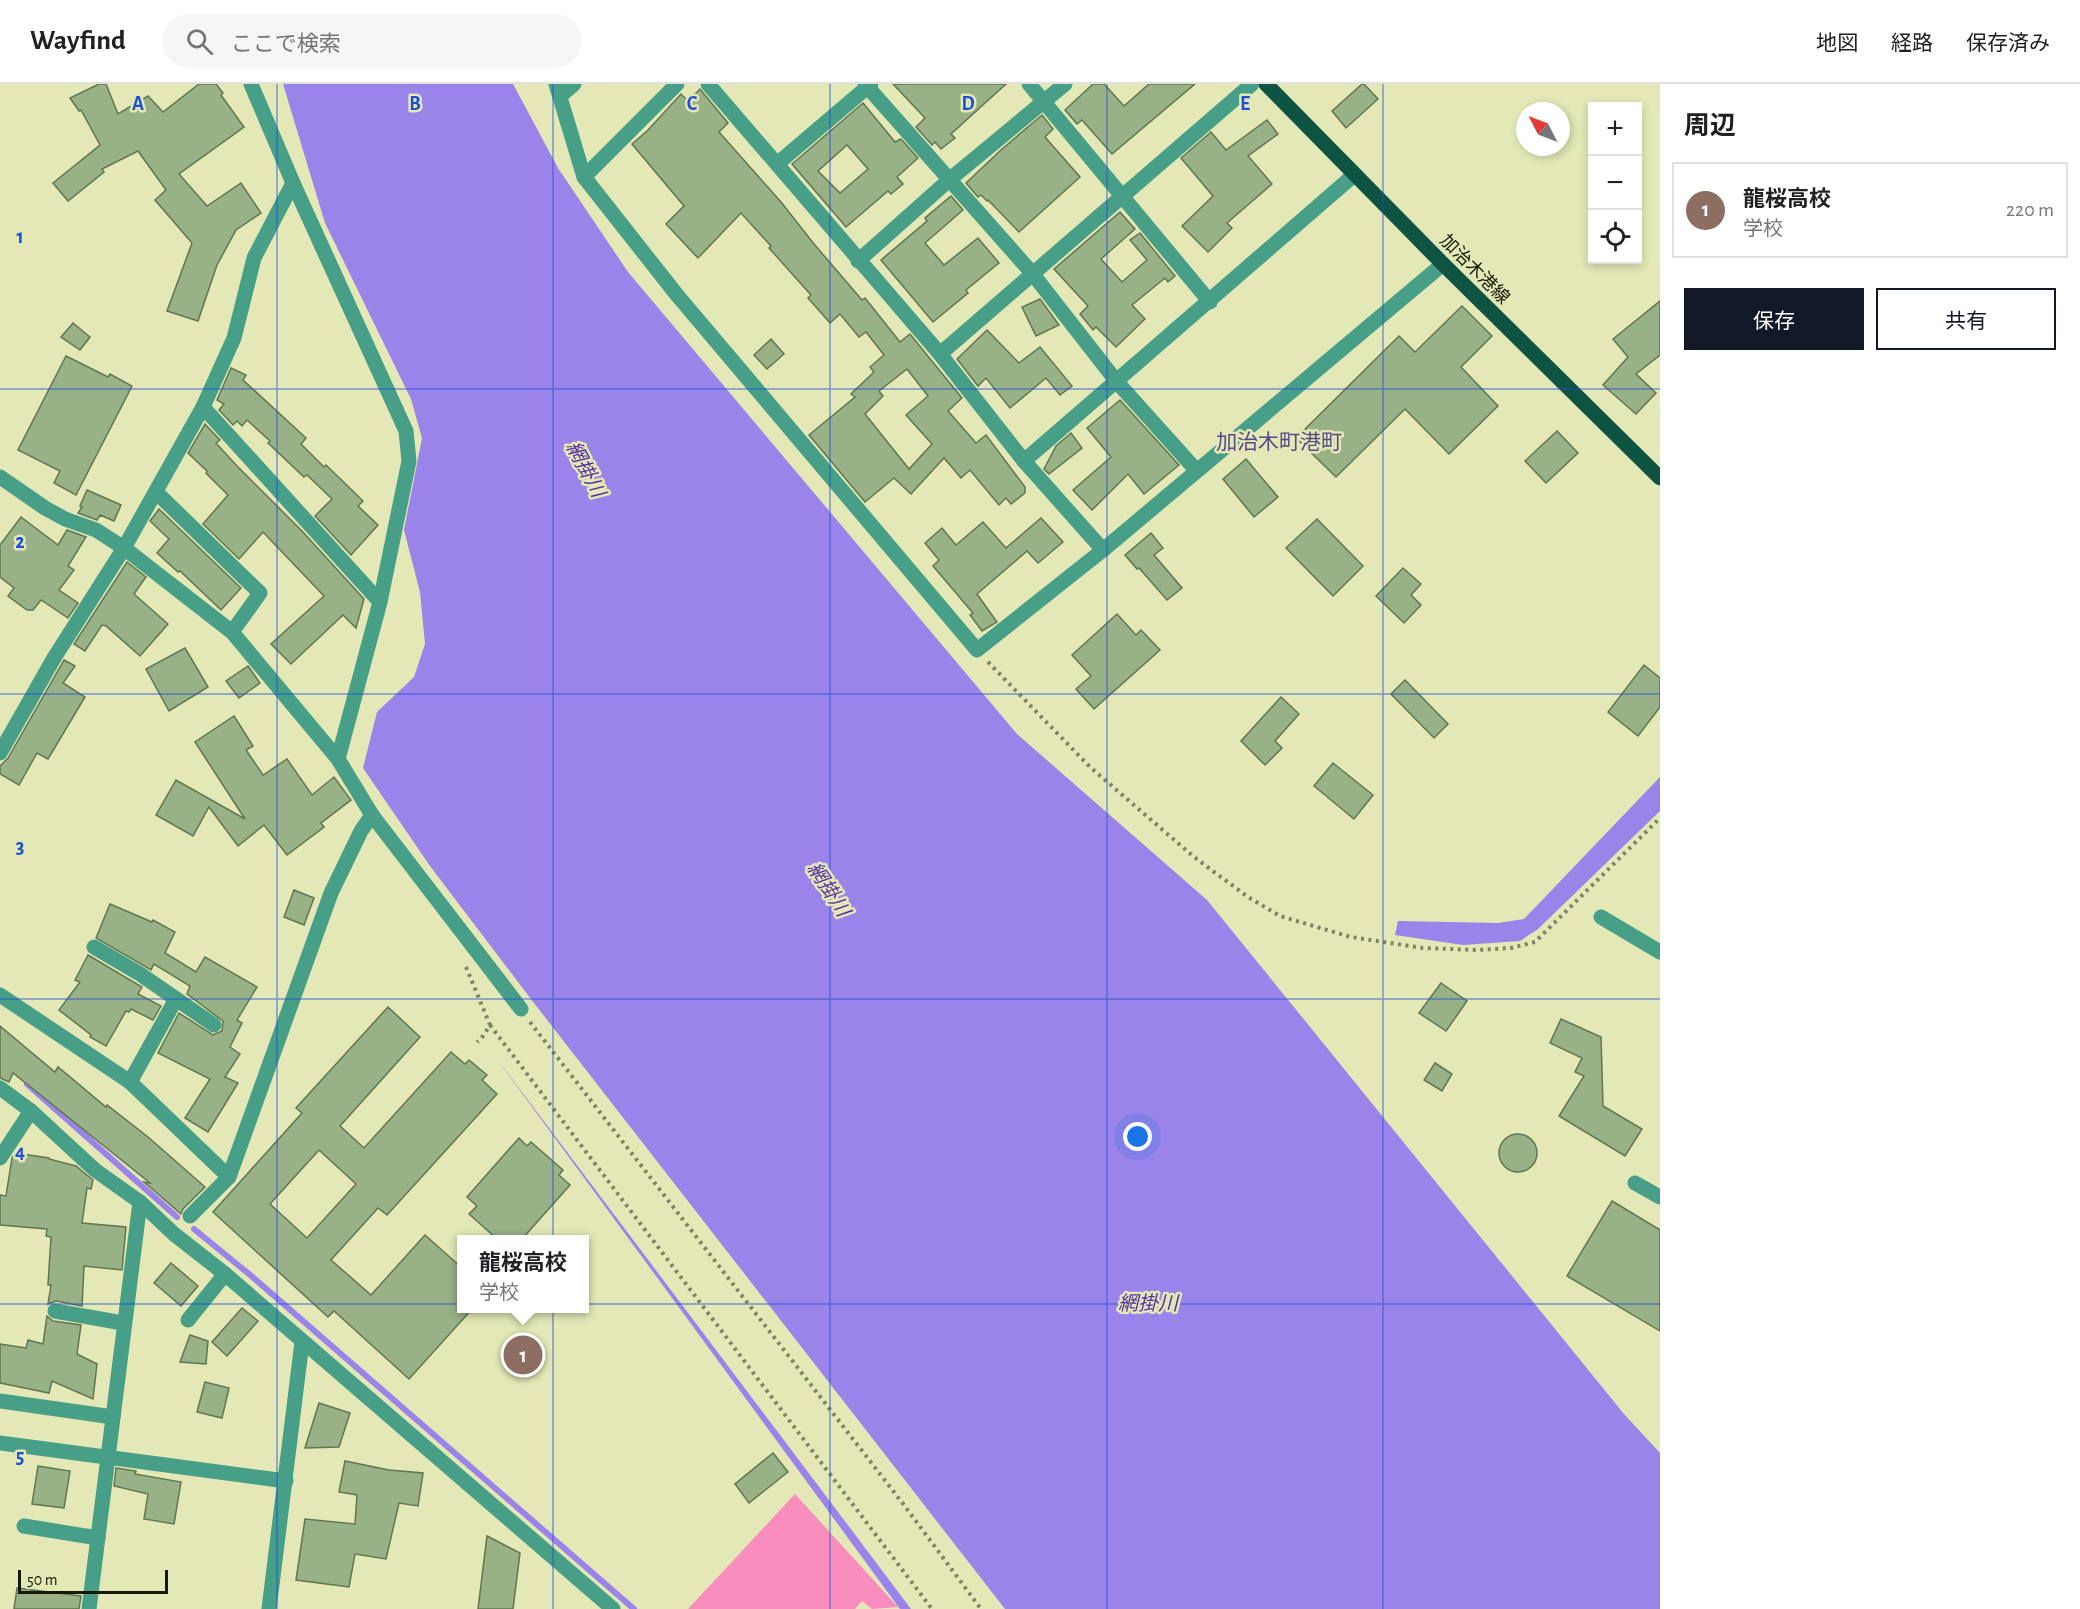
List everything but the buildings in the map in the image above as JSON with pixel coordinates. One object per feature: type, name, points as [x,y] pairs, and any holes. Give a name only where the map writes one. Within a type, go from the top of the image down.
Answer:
[{"type":"main road","name":"加治木港線","points":[[1266,84],[1354,175],[1660,478]]},
{"type":"street","points":[[251,84],[293,183],[406,431],[409,461],[380,602],[338,759]]},
{"type":"street","points":[[574,84],[558,90],[584,177],[677,295],[977,650],[1103,550],[1443,264]]},
{"type":"street","points":[[584,177],[677,84]]},
{"type":"street","points":[[708,84],[940,354],[1024,461],[1103,550]]},
{"type":"street","points":[[1029,84],[1210,302]]},
{"type":"street","points":[[858,261],[949,180],[1065,84]]},
{"type":"street","points":[[940,354],[1252,84]]},
{"type":"street","points":[[777,164],[868,85],[1032,273],[1117,382],[1196,470]]},
{"type":"street","points":[[1024,461],[1354,175]]},
{"type":"street","points":[[0,753],[54,658],[124,548],[203,408],[234,338],[254,258],[293,183]]},
{"type":"street","points":[[203,408],[380,602]]},
{"type":"street","points":[[0,477],[45,508],[65,519],[96,530],[124,548],[232,632],[338,759],[372,815],[521,1010]]},
{"type":"street","points":[[156,492],[260,593],[232,632]]},
{"type":"street","points":[[190,1216],[229,1177],[331,893],[361,831],[372,815]]},
{"type":"street","points":[[1601,917],[1660,952]]},
{"type":"street","points":[[94,947],[140,974],[214,1025]]},
{"type":"street","points":[[0,995],[130,1082],[229,1177]]},
{"type":"street","points":[[130,1082],[176,999]]},
{"type":"street","points":[[0,1088],[31,1110],[95,1170],[140,1202],[174,1234],[225,1274],[613,1609]]},
{"type":"street","points":[[0,1158],[31,1110]]},
{"type":"street","points":[[1635,1183],[1660,1197]]},
{"type":"street","points":[[89,1609],[123,1323],[140,1202]]},
{"type":"street","points":[[188,1320],[225,1274]]},
{"type":"street","points":[[55,1311],[123,1323]]},
{"type":"street","points":[[269,1609],[302,1342]]},
{"type":"street","points":[[0,1401],[113,1417]]},
{"type":"street","points":[[0,1443],[286,1482]]},
{"type":"street","points":[[24,1526],[98,1538]]},
{"type":"path","points":[[977,650],[1090,767],[1194,857],[1248,897],[1280,916],[1351,937],[1423,948],[1477,950],[1511,948],[1535,942],[1660,818]]},
{"type":"path","points":[[464,963],[490,1025],[932,1609]]},
{"type":"path","points":[[521,1010],[904,1505],[981,1609]]},
{"type":"path","points":[[477,1042],[490,1025]]},
{"type":"shaded area","points":[[795,1494],[898,1607],[872,1609],[862,1601],[855,1609],[688,1609]]},
{"type":"water","name":"網掛川","points":[[283,84],[513,84],[558,168],[628,272],[1017,734],[1207,900],[1624,1414],[1660,1453],[1660,1609],[1005,1609],[534,1003],[430,866],[363,768],[377,712],[414,677],[425,644],[420,592],[404,530],[422,438],[411,399],[325,223]]},
{"type":"water","points":[[1660,777],[1660,811],[1538,929],[1520,941],[1463,945],[1395,935],[1398,921],[1498,923],[1524,919]]},
{"type":"water","points":[[494,1055],[911,1609],[900,1609]]},
{"type":"waterway","points":[[27,1084],[177,1217]]},
{"type":"waterway","points":[[194,1229],[249,1274],[634,1609]]},
{"type":"place","name":"龍桜高校","points":[[523,1355]]},
{"type":"district","name":"加治木町港町","points":[[1279,442]]}]
